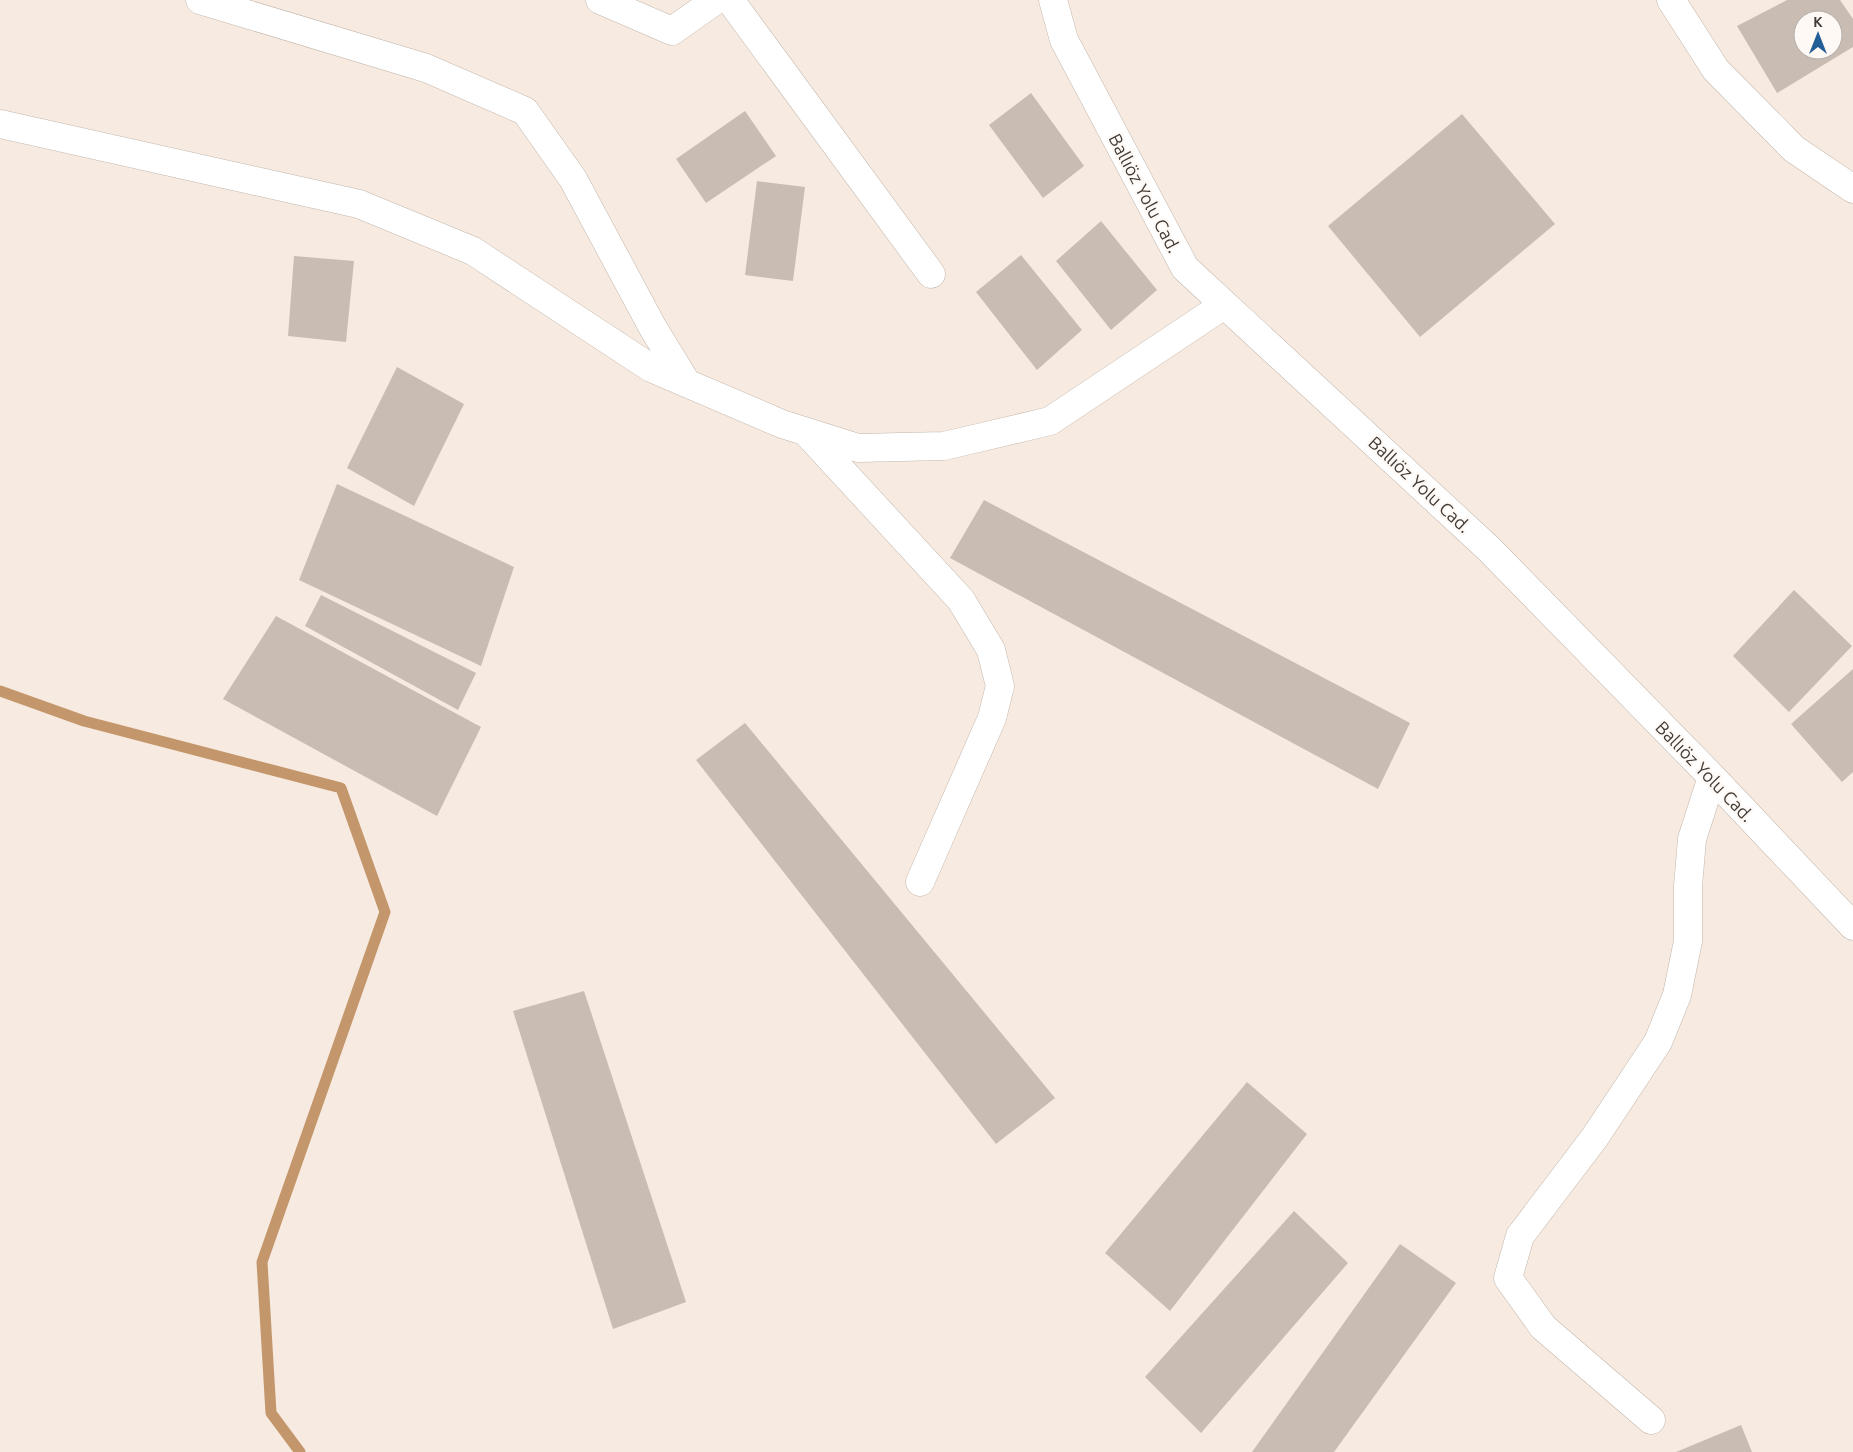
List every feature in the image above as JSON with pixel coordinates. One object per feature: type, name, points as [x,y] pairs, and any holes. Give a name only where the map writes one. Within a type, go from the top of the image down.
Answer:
[{"type":"street","points":[[200,0],[426,68],[525,111],[573,179],[653,328],[686,382]]},
{"type":"street","points":[[600,0],[672,31],[716,0]]},
{"type":"street","points":[[730,0],[931,274]]},
{"type":"street","name":"Ballıöz Yolu Cad.","points":[[1053,0],[1064,40],[1185,268],[1488,548],[1712,777],[1853,926]]},
{"type":"street","points":[[1671,0],[1716,70],[1794,149],[1853,189]]},
{"type":"street","points":[[0,124],[358,204],[473,251],[651,368],[782,424],[858,448],[944,446],[1050,421],[1224,305]]},
{"type":"street","points":[[805,431],[961,600],[991,650],[1000,686],[992,718],[920,882]]},
{"type":"street","points":[[1651,1420],[1543,1327],[1508,1278],[1520,1236],[1595,1138],[1658,1042],[1679,986],[1688,941],[1688,886],[1692,839],[1712,777]]},
{"type":"building","points":[[1787,0],[1840,0],[1853,19],[1853,47],[1843,53],[1843,10],[1793,10],[1793,60],[1832,60],[1777,93],[1737,26]]},
{"type":"building","points":[[1031,93],[1084,166],[1043,198],[989,125]]},
{"type":"building","points":[[745,111],[776,156],[706,203],[676,159]]},
{"type":"building","points":[[1462,114],[1555,224],[1420,337],[1328,226]]},
{"type":"building","points":[[757,181],[805,187],[793,281],[745,275]]},
{"type":"building","points":[[1101,221],[1157,290],[1111,330],[1056,261]]},
{"type":"building","points":[[1021,255],[1082,330],[1037,370],[976,292]]},
{"type":"building","points":[[294,256],[354,261],[346,342],[288,336]]},
{"type":"building","points":[[397,367],[464,404],[414,506],[347,468]]},
{"type":"building","points":[[337,484],[514,567],[481,666],[299,580]]},
{"type":"building","points":[[984,500],[1410,723],[1378,789],[950,558]]},
{"type":"building","points":[[1794,590],[1852,646],[1789,712],[1733,656]]},
{"type":"building","points":[[321,595],[476,673],[458,710],[305,626]]},
{"type":"building","points":[[276,616],[481,727],[437,816],[223,699]]},
{"type":"building","points":[[1853,669],[1853,772],[1842,782],[1791,724]]},
{"type":"building","points":[[745,723],[1055,1098],[996,1144],[696,760]]},
{"type":"building","points":[[584,991],[686,1302],[613,1329],[513,1011]]},
{"type":"building","points":[[1247,1082],[1307,1134],[1170,1311],[1105,1253]]},
{"type":"building","points":[[1294,1211],[1348,1263],[1201,1433],[1145,1377]]},
{"type":"building","points":[[1400,1244],[1456,1283],[1334,1452],[1252,1452]]},
{"type":"building","points":[[1741,1425],[1752,1452],[1676,1452]]},
{"type":"waterway","points":[[0,691],[84,721],[341,788],[385,912],[262,1262],[271,1413],[300,1452]]}]
